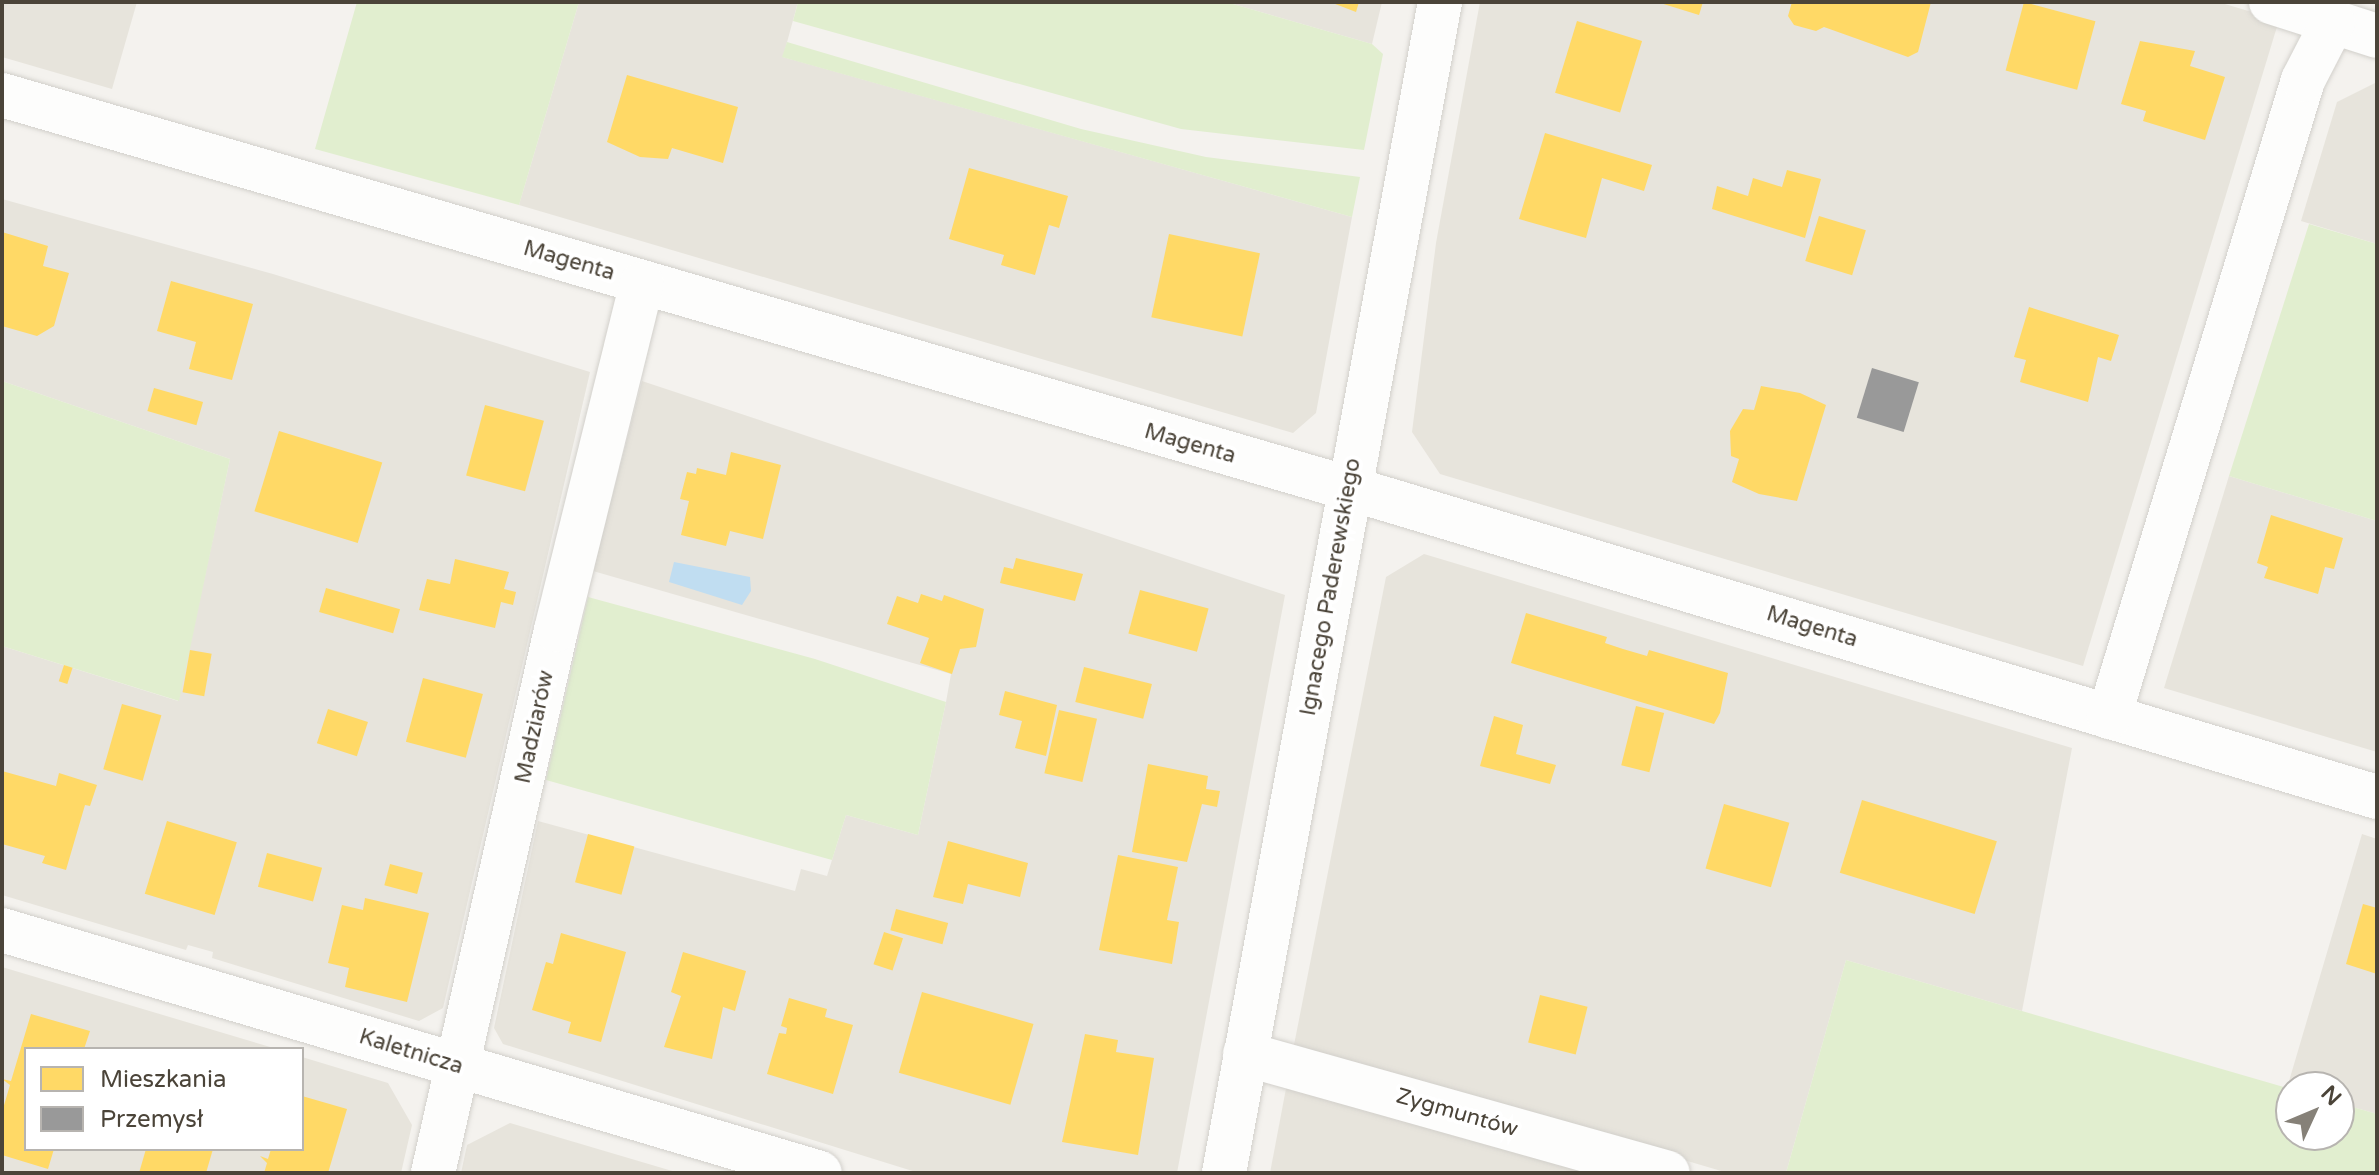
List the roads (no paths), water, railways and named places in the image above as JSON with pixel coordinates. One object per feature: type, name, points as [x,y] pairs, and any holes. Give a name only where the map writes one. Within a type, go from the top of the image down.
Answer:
[{"type":"street","name":"Ignacego Paderewskiego","points":[[1224,1173],[1440,2]]},
{"type":"street","points":[[2271,2],[2377,36]]},
{"type":"street","points":[[2109,717],[2303,80],[2333,22]]},
{"type":"street","name":"Magenta","points":[[2,95],[1349,489],[2377,797]]},
{"type":"street","name":"Madziarów","points":[[433,1173],[460,1067],[556,630],[642,283]]},
{"type":"street","name":"Kaletnicza","points":[[2,930],[820,1173]]},
{"type":"street","name":"Zygmuntów","points":[[1245,1054],[1668,1173]]},
{"type":"water","points":[[674,562],[750,577],[751,591],[742,605],[669,582]]}]
